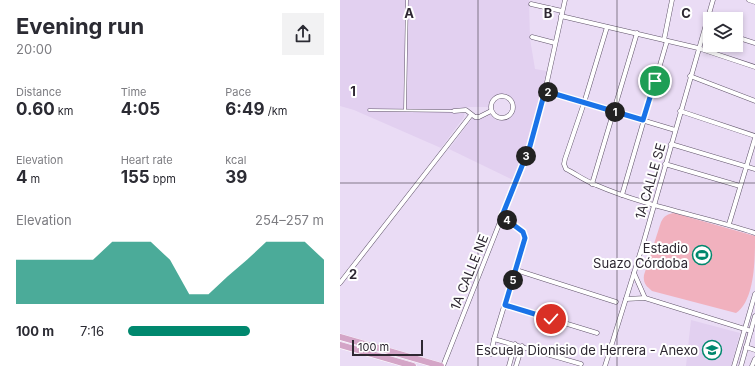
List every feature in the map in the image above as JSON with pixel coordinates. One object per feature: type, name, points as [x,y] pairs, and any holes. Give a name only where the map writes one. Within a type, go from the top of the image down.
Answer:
[{"type":"main road","points":[[340,337],[442,366]]},
{"type":"main road","points":[[340,345],[413,366]]},
{"type":"street","name":"1A CALLE NE","points":[[442,366],[530,146],[545,91],[565,0]]},
{"type":"street","points":[[622,195],[666,40],[672,0]]},
{"type":"street","name":"1A CALLE SE","points":[[709,12],[713,0]]},
{"type":"street","points":[[749,0],[755,2]]},
{"type":"street","points":[[534,3],[607,27],[698,48],[755,67]]},
{"type":"street","points":[[607,27],[565,159],[564,166],[566,169],[592,184],[622,195],[654,205],[728,224],[755,233]]},
{"type":"street","name":"1A CALLE SE","points":[[605,366],[654,205],[703,31]]},
{"type":"street","points":[[592,184],[637,33]]},
{"type":"street","points":[[532,37],[555,43]]},
{"type":"street","points":[[743,39],[755,43]]},
{"type":"street","points":[[690,76],[755,101]]},
{"type":"street","points":[[545,91],[675,130]]},
{"type":"street","points":[[502,96],[508,98],[512,104],[511,114],[505,118],[498,118],[491,111],[491,104],[498,97],[502,96]]},
{"type":"street","points":[[454,111],[466,110],[475,117],[479,117],[491,111]]},
{"type":"street","points":[[680,111],[755,137],[728,224]]},
{"type":"street","points":[[340,283],[471,115]]},
{"type":"street","points":[[671,144],[755,170]]},
{"type":"street","points":[[665,164],[740,186]]},
{"type":"street","points":[[491,354],[494,339],[525,238],[523,232],[502,216]]},
{"type":"street","points":[[516,270],[616,302]]},
{"type":"street","points":[[634,272],[645,298]]},
{"type":"street","points":[[734,366],[755,294]]},
{"type":"street","points":[[626,298],[645,298],[751,331]]},
{"type":"street","points":[[505,305],[596,333]]},
{"type":"street","points":[[740,366],[755,316]]},
{"type":"street","points":[[494,339],[581,364]]},
{"type":"street","points":[[509,366],[515,344]]},
{"type":"street","points":[[516,366],[522,346]]},
{"type":"street","points":[[746,347],[755,350]]},
{"type":"street","points":[[752,366],[755,359]]},
{"type":"lane","points":[[405,110],[407,0]]},
{"type":"lane","points":[[369,110],[454,111]]},
{"type":"shaded area","points":[[340,0],[529,0],[530,39],[535,69],[547,71],[527,143],[513,180],[449,149],[474,116],[490,114],[496,120],[501,121],[511,118],[516,107],[509,96],[497,95],[492,98],[488,107],[465,107],[464,117],[441,148],[354,110],[340,106]]},
{"type":"shaded area","name":"Estadio Suazo Córdoba","points":[[674,213],[755,236],[753,278],[747,299],[736,313],[652,291],[645,284],[644,275],[661,222],[663,218]]},
{"type":"shaded area","name":"Escuela Dionisio de Herrera - Anexo","points":[[691,320],[740,333],[731,366],[686,366]]},
{"type":"place","name":"Estadio Suazo Córdoba","points":[[702,255]]},
{"type":"place","name":"Escuela Dionisio de Herrera - Anexo","points":[[712,350]]},
{"type":"route","points":[[551,319],[505,305],[525,238],[523,232],[502,216],[530,146],[545,91],[643,120],[655,81]]}]
